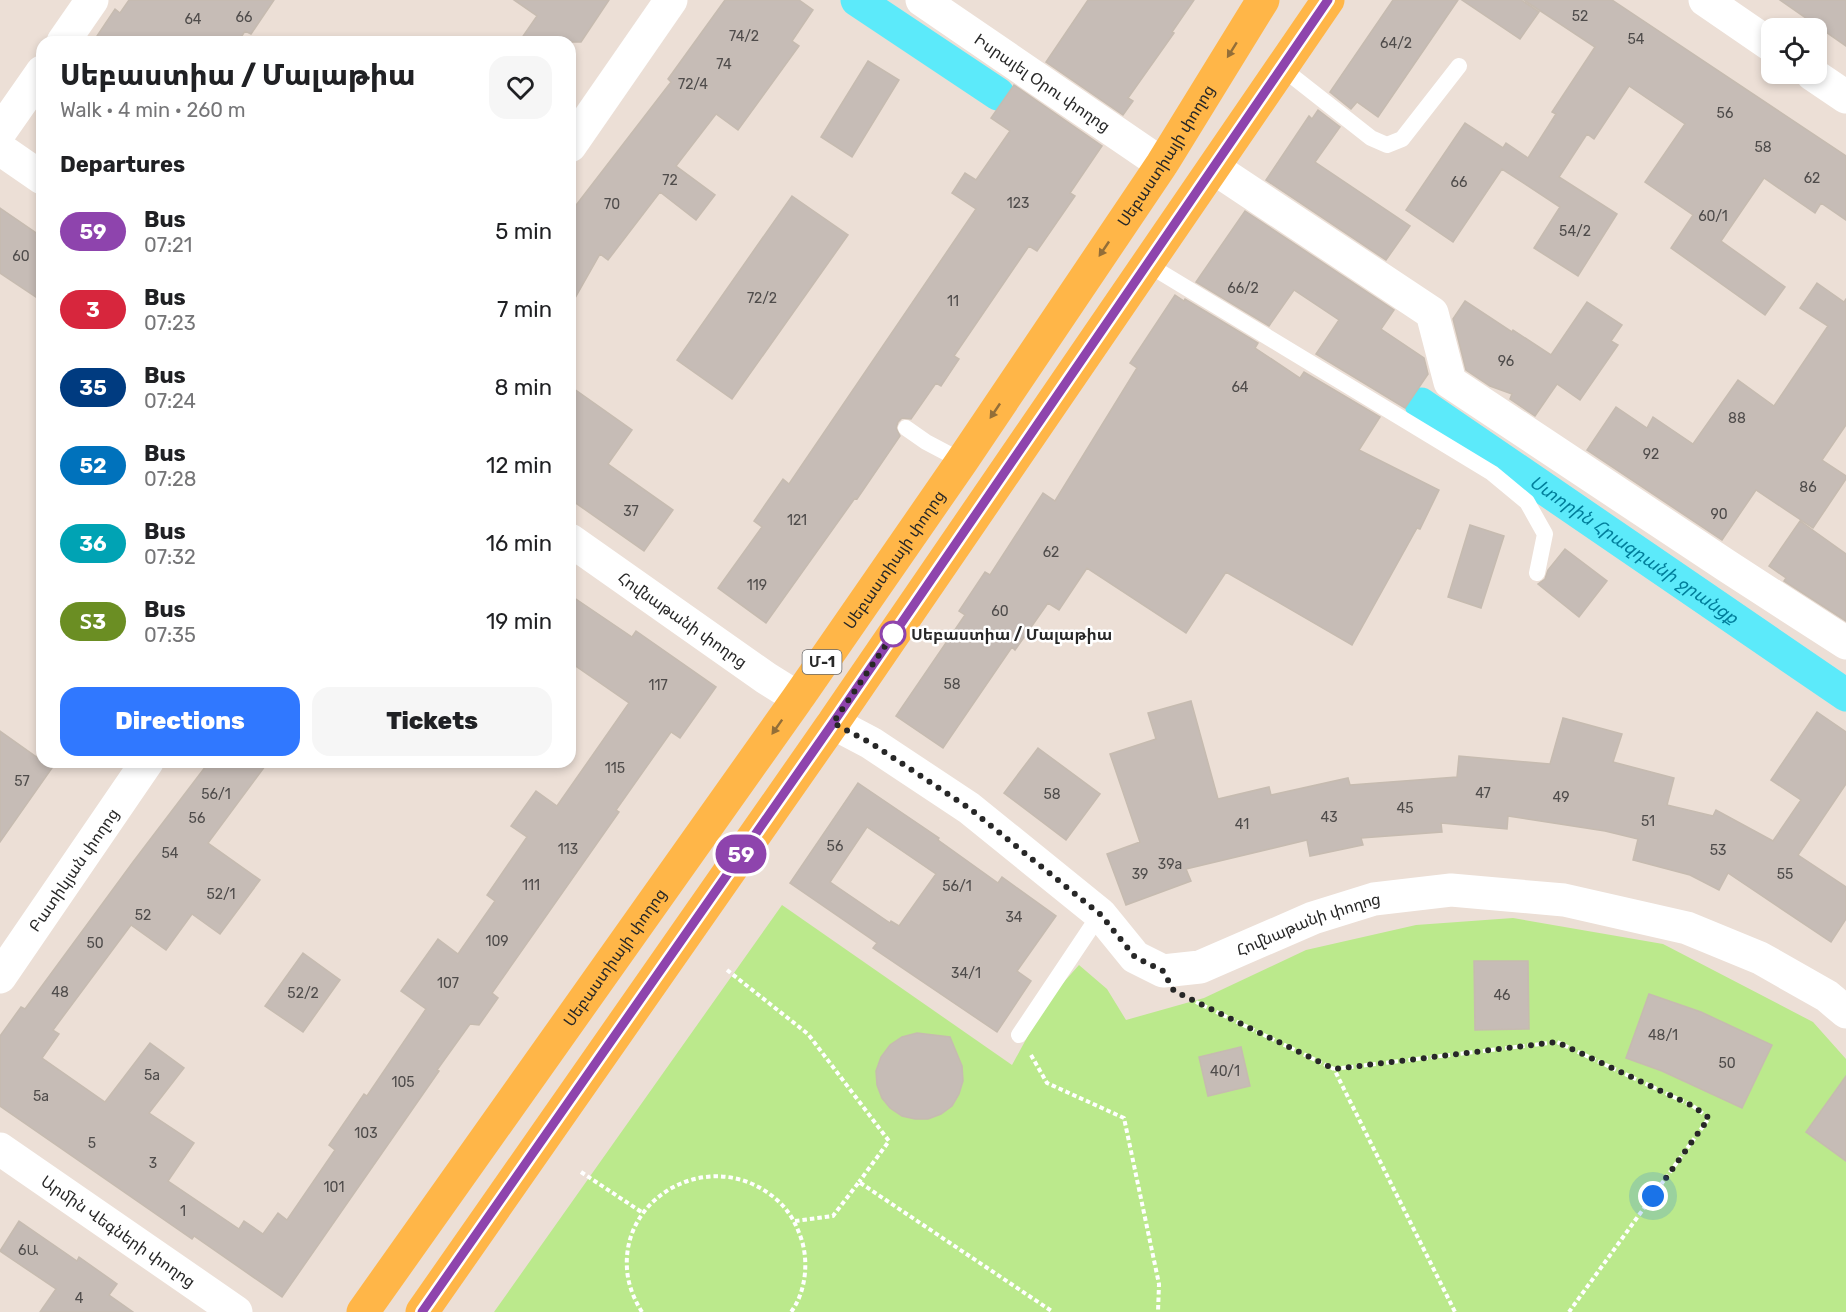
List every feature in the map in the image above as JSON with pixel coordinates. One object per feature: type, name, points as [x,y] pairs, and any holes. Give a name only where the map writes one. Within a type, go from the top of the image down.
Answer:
[{"type":"main road","name":"Սեբաստիայի փողոց","points":[[363,1312],[798,698],[962,461],[1162,164],[1263,0]]},
{"type":"main road","name":"Մ-1","points":[[422,1312],[833,723],[1328,0]]},
{"type":"street","points":[[67,36],[92,0]]},
{"type":"street","points":[[576,137],[671,0]]},
{"type":"street","name":"Իսրայել Օրու փողոց","points":[[922,0],[1162,164]]},
{"type":"street","points":[[1705,0],[1761,38]]},
{"type":"street","points":[[0,132],[36,81]]},
{"type":"street","points":[[1827,84],[1846,97]]},
{"type":"street","points":[[0,149],[36,174]]},
{"type":"street","points":[[1214,168],[1432,314],[1450,382],[1727,567],[1846,643]]},
{"type":"street","name":"Հովնաթանի փողոց","points":[[576,544],[798,698]]},
{"type":"street","points":[[833,723],[871,743],[969,808],[1101,915],[1135,957],[1163,971]]},
{"type":"street","name":"Բատիկյան փողոց","points":[[0,977],[143,768]]},
{"type":"street","name":"Հովնաթանի փողոց","points":[[1163,971],[1200,967],[1313,918],[1374,899],[1451,890],[1564,900],[1687,928],[1760,958],[1827,996],[1846,1012]]},
{"type":"street","name":"Արմին Վեգների փողոց","points":[[0,1149],[236,1312]]},
{"type":"lane","points":[[1282,68],[1371,138],[1387,146],[1402,139],[1459,66]]},
{"type":"lane","points":[[1147,264],[1492,473],[1527,502],[1545,534],[1538,573]]},
{"type":"lane","points":[[906,428],[926,442],[962,461]]},
{"type":"lane","points":[[1019,1035],[1101,915]]},
{"type":"path","points":[[727,970],[808,1034],[889,1141],[833,1216],[795,1221]]},
{"type":"path","points":[[1163,971],[1174,991],[1334,1069],[1557,1042],[1693,1106],[1709,1118],[1569,1312]]},
{"type":"path","points":[[1019,1035],[1047,1083],[1124,1118],[1159,1284],[1158,1312]]},
{"type":"path","points":[[1334,1069],[1455,1312]]},
{"type":"path","points":[[581,1172],[643,1213]]},
{"type":"path","points":[[642,1312],[633,1297],[627,1269],[630,1240],[643,1213],[664,1192],[691,1179],[720,1175],[750,1182],[776,1197],[795,1221],[804,1248],[805,1277],[796,1305],[791,1312]]},
{"type":"path","points":[[859,1182],[1053,1312]]},
{"type":"green space","points":[[782,905],[1012,1065],[1047,1001],[1079,965],[1107,989],[1126,1020],[1204,998],[1306,950],[1416,925],[1513,918],[1663,944],[1813,1022],[1846,1059],[1846,1312],[494,1312]]},
{"type":"building","points":[[129,0],[274,0],[251,34],[245,31],[242,36],[97,36],[115,9],[120,13]]},
{"type":"building","points":[[514,0],[609,0],[581,42],[576,42],[576,36],[523,36],[537,16]]},
{"type":"building","points":[[725,0],[799,0],[813,10],[792,41],[799,46],[738,130],[716,114],[676,166],[715,195],[696,220],[660,192],[608,260],[600,254],[576,296],[576,205],[671,82],[668,79]]},
{"type":"building","points":[[1088,0],[1194,0],[1172,32],[1174,33],[1128,98],[1133,101],[1123,115],[1046,62]]},
{"type":"building","points":[[1393,0],[1458,0],[1378,117],[1357,102],[1351,109],[1330,92]]},
{"type":"building","points":[[1462,0],[1521,0],[1539,12],[1520,39]]},
{"type":"building","points":[[1524,0],[1612,0],[1846,156],[1846,220],[1821,203],[1815,213],[1764,178],[1721,241],[1785,287],[1765,315],[1671,248],[1693,215],[1645,182],[1685,124],[1629,86],[1594,139],[1587,134],[1559,177],[1617,214],[1578,276],[1534,248],[1560,207],[1502,169],[1453,242],[1406,210],[1465,123],[1503,148],[1506,143],[1528,158],[1556,114],[1552,112],[1595,47]]},
{"type":"building","points":[[1780,0],[1846,0],[1846,46],[1827,33],[1827,18],[1806,18]]},
{"type":"building","points":[[868,61],[899,80],[852,157],[821,137]]},
{"type":"building","points":[[1014,85],[1102,146],[1070,193],[1075,196],[1037,251],[1029,246],[954,356],[959,359],[941,386],[936,383],[911,419],[902,418],[898,422],[896,428],[900,436],[766,623],[718,588],[762,527],[754,521],[783,479],[789,484],[976,209],[952,193],[965,173],[976,180],[1010,131],[991,118]]},
{"type":"building","points":[[1318,110],[1340,127],[1315,162],[1410,226],[1386,260],[1266,180],[1309,116],[1312,119]]},
{"type":"building","points":[[792,196],[848,235],[732,399],[677,360]]},
{"type":"building","points":[[0,208],[36,233],[36,297],[0,273]]},
{"type":"building","points":[[1245,211],[1394,310],[1381,329],[1424,358],[1428,374],[1405,408],[1316,354],[1339,320],[1294,290],[1269,326],[1196,282]]},
{"type":"building","points":[[1817,283],[1844,302],[1846,299],[1846,425],[1822,460],[1846,476],[1846,479],[1813,528],[1756,490],[1722,540],[1587,450],[1616,407],[1647,428],[1653,417],[1693,444],[1738,380],[1774,406],[1828,326],[1800,308]]},
{"type":"building","points":[[1175,295],[1258,343],[1255,348],[1300,378],[1304,372],[1380,417],[1359,450],[1439,490],[1420,529],[1417,528],[1352,645],[1226,572],[1186,633],[1087,568],[1059,610],[1048,603],[1015,650],[1012,647],[943,748],[896,716],[965,615],[959,611],[985,572],[990,575],[1043,493],[1055,501],[1137,368],[1130,363]]},
{"type":"building","points":[[1465,301],[1551,355],[1587,302],[1622,325],[1611,341],[1618,345],[1580,400],[1557,384],[1535,416],[1510,399],[1512,394],[1490,386],[1466,370],[1453,319]]},
{"type":"building","points":[[576,390],[632,430],[608,464],[673,510],[644,551],[576,503]]},
{"type":"building","points":[[1800,521],[1846,554],[1846,621],[1784,581],[1786,578],[1769,566]]},
{"type":"building","points":[[1470,525],[1504,536],[1481,608],[1448,597]]},
{"type":"building","points":[[1565,549],[1607,581],[1579,617],[1538,584],[1545,579],[1548,570]]},
{"type":"building","points":[[576,599],[632,637],[636,631],[716,687],[680,738],[671,732],[616,810],[619,812],[492,993],[498,998],[479,1025],[470,1024],[282,1297],[194,1236],[192,1239],[0,1106],[0,1036],[21,1007],[25,1009],[204,768],[264,768],[208,843],[260,880],[220,934],[192,914],[166,950],[131,925],[53,1030],[59,1034],[42,1058],[105,1102],[150,1043],[184,1068],[149,1113],[194,1143],[168,1181],[239,1229],[244,1221],[263,1234],[278,1213],[287,1220],[335,1150],[329,1145],[364,1094],[367,1096],[426,1009],[401,991],[438,939],[458,954],[495,901],[487,895],[527,837],[511,826],[536,791],[557,806],[629,703],[576,666]]},
{"type":"building","points":[[1191,701],[1218,799],[1269,787],[1271,795],[1348,778],[1350,785],[1457,777],[1459,756],[1550,764],[1563,718],[1622,734],[1613,762],[1674,778],[1667,805],[1713,816],[1716,810],[1773,841],[1801,800],[1771,780],[1817,712],[1846,732],[1846,784],[1798,855],[1846,887],[1846,919],[1831,942],[1728,873],[1719,890],[1690,875],[1633,860],[1638,839],[1605,831],[1508,816],[1507,829],[1441,823],[1442,832],[1361,838],[1363,845],[1310,856],[1307,840],[1186,869],[1191,881],[1126,905],[1107,854],[1140,842],[1110,754],[1156,739],[1148,713]]},
{"type":"building","points":[[0,731],[36,757],[36,768],[52,768],[0,842]]},
{"type":"building","points":[[1038,748],[1100,794],[1066,840],[1004,793]]},
{"type":"building","points":[[858,783],[939,838],[938,840],[998,883],[1002,877],[1056,916],[1017,971],[1031,981],[997,1032],[873,948],[877,943],[790,883]],"holes":[[[867,827],[936,874],[899,926],[891,921],[890,923],[830,882]]]},
{"type":"building","points":[[303,953],[340,980],[303,1032],[265,1006]]},
{"type":"building","points":[[1474,961],[1528,961],[1529,1029],[1475,1030]]},
{"type":"building","points":[[1649,994],[1701,1012],[1772,1045],[1742,1108],[1662,1071],[1626,1058]]},
{"type":"building","points":[[917,1033],[950,1037],[962,1066],[963,1081],[952,1106],[928,1119],[902,1116],[890,1108],[882,1098],[877,1085],[876,1071],[881,1057],[890,1045],[902,1037]]},
{"type":"building","points":[[1241,1047],[1250,1086],[1208,1096],[1199,1057]]},
{"type":"building","points":[[1846,1076],[1846,1161],[1806,1132]]},
{"type":"building","points":[[19,1221],[77,1261],[79,1257],[117,1284],[109,1295],[133,1312],[40,1312],[56,1289],[0,1251]]},
{"type":"waterway","name":"Ստորին Հրազդանի ջրանցք","points":[[857,0],[998,94]]},
{"type":"waterway","name":"Ստորին Հրազդանի ջրանցք","points":[[1421,404],[1846,695]]},
{"type":"bus line","name":"59","points":[[422,1312],[833,723],[1328,0]]},
{"type":"place","name":"Սեբաստիա / Մալաթիա","points":[[893,634]]},
{"type":"route","points":[[893,634],[898,627],[833,723],[871,743],[969,808],[1101,915],[1135,957],[1163,971],[1174,991],[1334,1069],[1557,1042],[1693,1106],[1709,1118],[1653,1196]]}]
